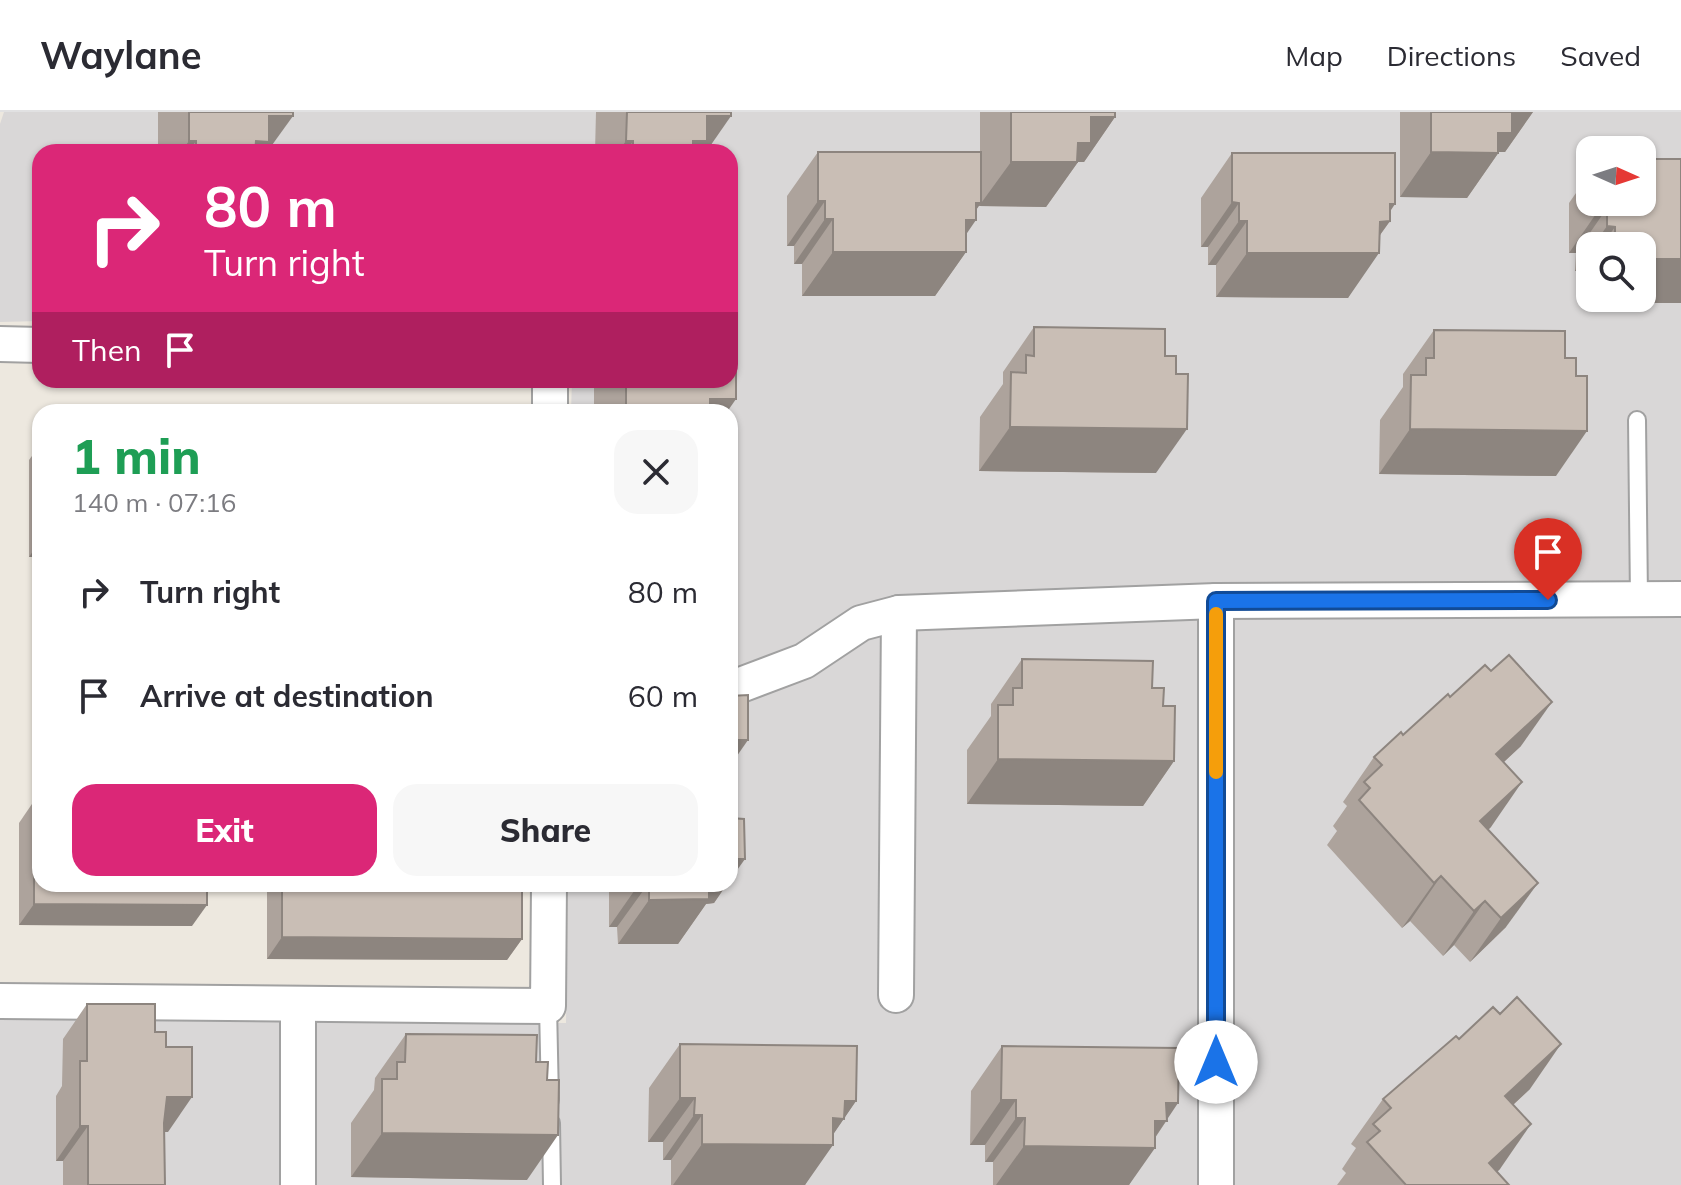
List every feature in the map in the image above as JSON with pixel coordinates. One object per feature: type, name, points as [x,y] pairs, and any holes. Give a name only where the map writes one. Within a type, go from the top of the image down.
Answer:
[{"type":"street","points":[[0,344],[32,345]]},
{"type":"street","points":[[738,686],[804,661],[861,623],[899,613],[1216,601],[1681,599]]},
{"type":"street","points":[[1216,601],[1216,1185]]},
{"type":"street","points":[[896,995],[899,613]]},
{"type":"street","points":[[0,1001],[548,1006],[549,892]]},
{"type":"street","points":[[298,1004],[298,1185]]},
{"type":"lane","points":[[1637,420],[1639,599]]},
{"type":"lane","points":[[548,1006],[552,1185]]},
{"type":"shaded area","points":[[4,112],[1681,112],[1681,1185],[0,1185],[0,1018],[566,1023],[568,892],[738,892],[738,404],[571,404],[572,388],[738,388],[738,144],[32,144],[32,321],[0,322],[0,124]]},
{"type":"building","points":[[189,112],[293,112],[293,116],[269,116],[269,142],[196,144],[196,141],[189,141]]},
{"type":"building","points":[[627,112],[731,112],[731,116],[707,116],[707,141],[693,141],[693,144],[633,144],[633,141],[626,141]]},
{"type":"building","points":[[1011,112],[1115,112],[1115,117],[1091,117],[1091,143],[1078,143],[1077,162],[1011,162]]},
{"type":"building","points":[[1431,112],[1512,112],[1512,133],[1498,133],[1498,153],[1431,152]]},
{"type":"building","points":[[818,152],[981,152],[981,203],[976,203],[976,220],[966,220],[966,252],[833,252],[833,219],[825,219],[825,201],[818,201]]},
{"type":"building","points":[[1232,153],[1395,153],[1395,204],[1390,204],[1390,221],[1380,222],[1379,253],[1247,253],[1247,221],[1239,221],[1239,203],[1232,202]]},
{"type":"building","points":[[1656,159],[1681,159],[1681,259],[1656,259],[1656,232],[1615,232],[1615,227],[1607,226],[1607,216],[1656,216]]},
{"type":"building","points":[[1034,327],[1165,329],[1165,356],[1176,356],[1176,374],[1188,374],[1187,429],[1010,427],[1011,372],[1026,373],[1026,355],[1034,356]]},
{"type":"building","points":[[1434,330],[1565,331],[1565,358],[1576,358],[1576,376],[1587,376],[1587,431],[1410,429],[1411,375],[1426,375],[1426,358],[1434,358]]},
{"type":"building","points":[[626,388],[736,388],[736,399],[710,399],[710,404],[626,404]]},
{"type":"building","points":[[1509,655],[1552,702],[1496,754],[1522,782],[1480,821],[1538,883],[1501,918],[1485,901],[1474,911],[1441,876],[1434,883],[1359,800],[1370,788],[1364,782],[1382,765],[1374,757],[1485,665],[1491,671]]},
{"type":"building","points":[[1022,659],[1153,661],[1152,688],[1164,688],[1163,706],[1175,706],[1174,761],[998,759],[998,705],[1013,705],[1013,688],[1022,688]]},
{"type":"building","points":[[748,695],[748,740],[738,740],[738,696]]},
{"type":"building","points":[[738,819],[744,819],[745,859],[738,859]]},
{"type":"building","points":[[34,892],[207,892],[207,905],[34,904]]},
{"type":"building","points":[[282,892],[522,892],[522,939],[282,937]]},
{"type":"building","points":[[649,892],[709,892],[709,899],[649,900]]},
{"type":"building","points":[[1517,997],[1561,1044],[1505,1096],[1531,1124],[1489,1163],[1509,1185],[1406,1185],[1367,1142],[1380,1131],[1373,1124],[1391,1108],[1383,1099],[1456,1036],[1459,1039],[1493,1007],[1500,1014]]},
{"type":"building","points":[[87,1004],[155,1004],[155,1032],[166,1032],[166,1047],[192,1047],[192,1097],[167,1097],[164,1123],[165,1185],[88,1185],[88,1126],[80,1126],[80,1061],[87,1061]]},
{"type":"building","points":[[406,1034],[537,1035],[536,1062],[548,1062],[547,1080],[559,1080],[558,1135],[382,1133],[382,1079],[397,1079],[397,1062],[405,1062]]},
{"type":"building","points":[[680,1044],[857,1046],[856,1101],[845,1101],[844,1119],[833,1118],[833,1145],[702,1144],[702,1115],[694,1115],[695,1098],[680,1098]]},
{"type":"building","points":[[1002,1046],[1179,1048],[1178,1103],[1166,1103],[1167,1121],[1155,1121],[1155,1148],[1024,1146],[1025,1118],[1016,1118],[1016,1100],[1001,1100]]},
{"type":"slow traffic","points":[[1216,614],[1216,772]]},
{"type":"route","points":[[1216,1062],[1216,601],[1548,600]]}]
